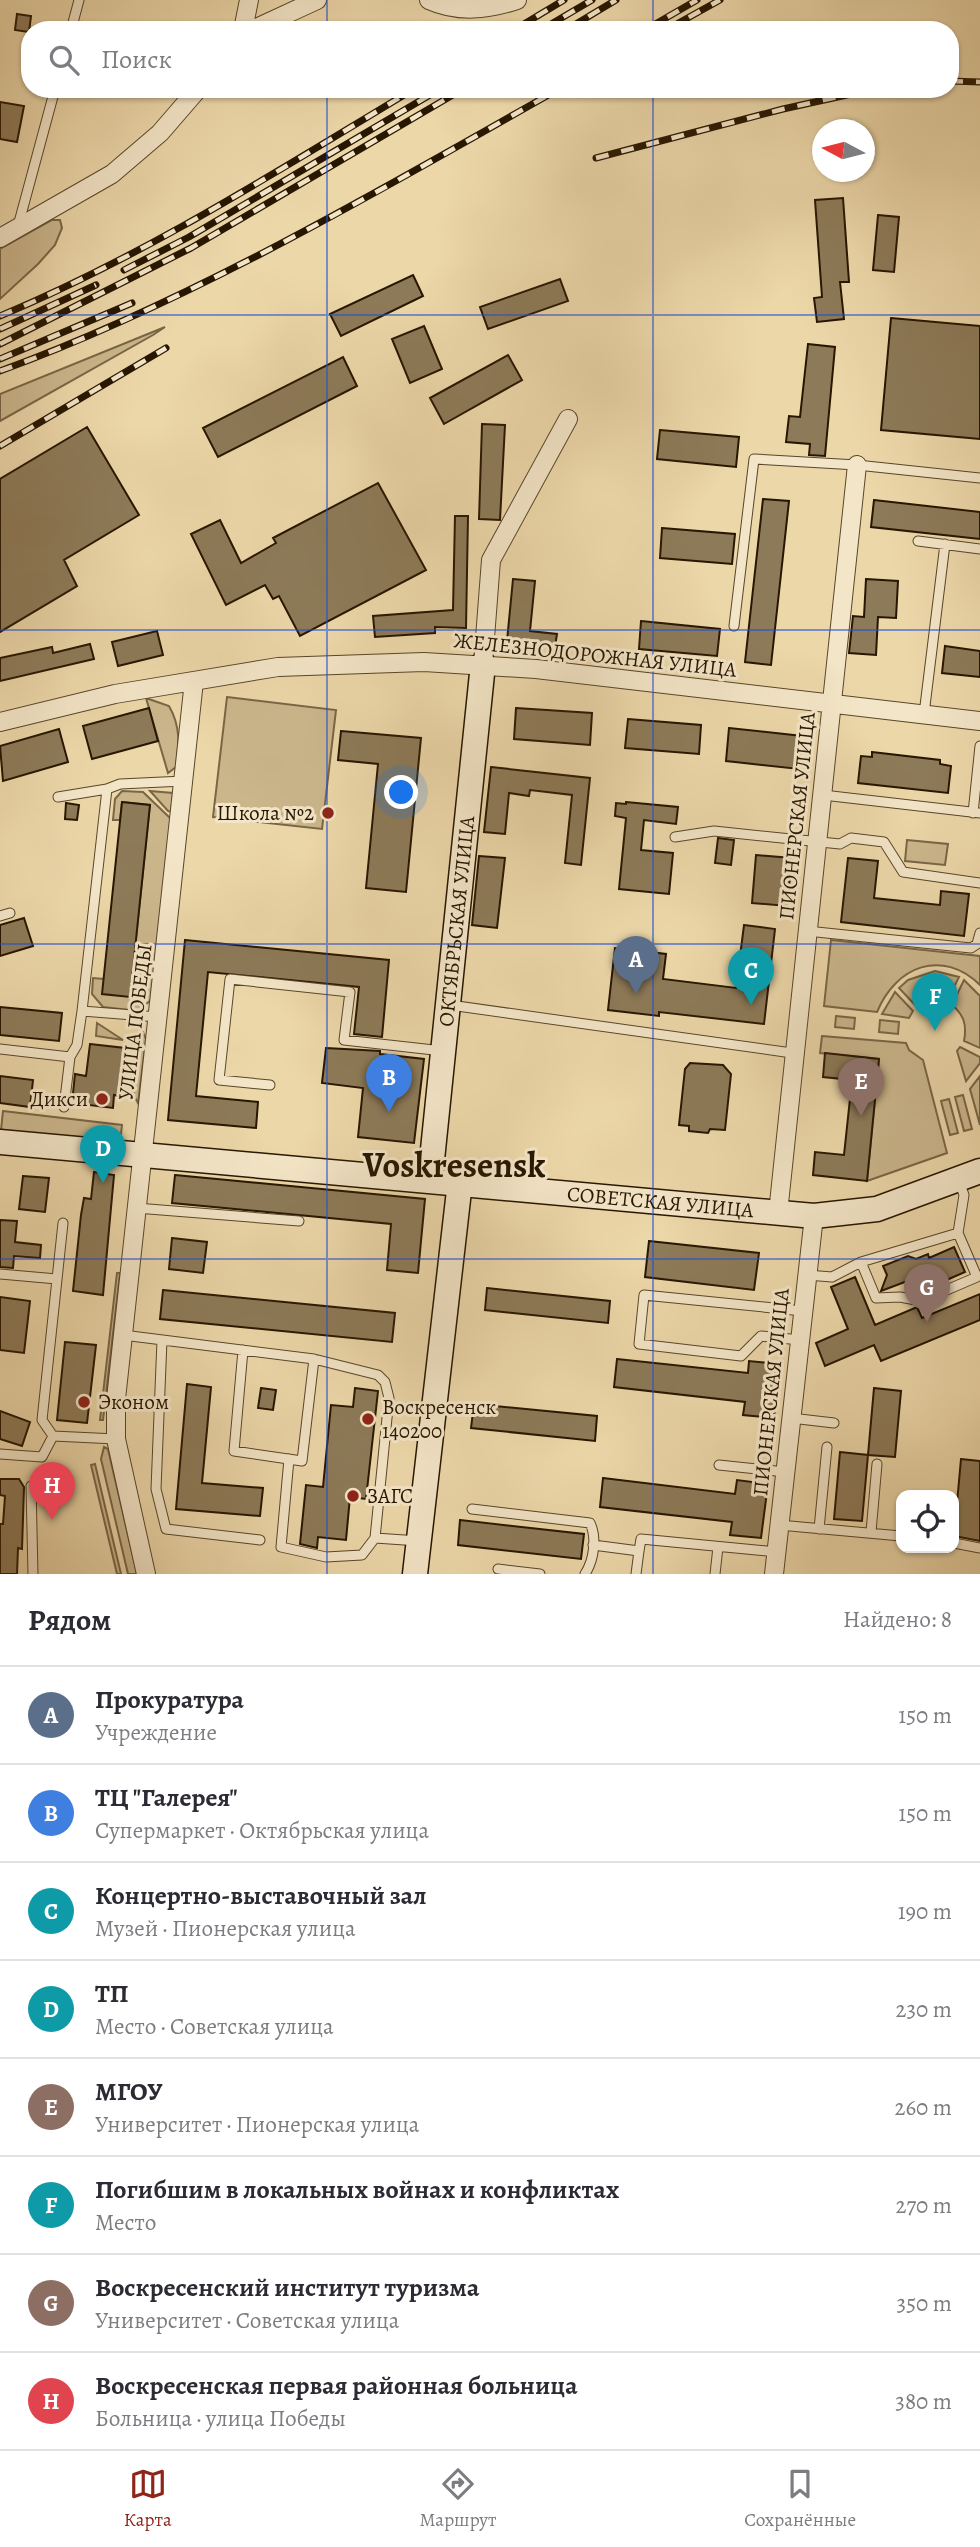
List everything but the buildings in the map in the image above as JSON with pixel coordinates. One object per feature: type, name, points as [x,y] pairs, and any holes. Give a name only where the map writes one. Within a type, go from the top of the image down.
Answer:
[{"type":"street","points":[[244,21],[248,0]]},
{"type":"street","points":[[272,21],[317,0]]},
{"type":"street","points":[[429,0],[466,10],[495,7],[517,0]]},
{"type":"street","points":[[0,237],[112,174],[160,133],[190,98]]},
{"type":"street","points":[[483,664],[491,560],[568,419]]},
{"type":"street","name":"ПИОНЕРСКАЯ УЛИЦА","points":[[778,1213],[792,1053],[857,465]]},
{"type":"street","name":"ЖЕЛЕЗНОДОРОЖНАЯ УЛИЦА","points":[[0,722],[115,694],[278,667],[483,664],[980,721]]},
{"type":"street","name":"ОКТЯБРЬСКАЯ УЛИЦА","points":[[430,1180],[483,664]]},
{"type":"street","name":"УЛИЦА ПОБЕДЫ","points":[[146,1574],[116,1439],[116,1399],[194,681]]},
{"type":"street","name":"СОВЕТСКАЯ УЛИЦА","points":[[0,1142],[814,1216],[877,1209],[969,1175]]},
{"type":"street","points":[[415,1574],[460,1182]]},
{"type":"street","name":"ПИОНЕРСКАЯ УЛИЦА","points":[[774,1574],[814,1216]]},
{"type":"lane","points":[[73,21],[79,0]]},
{"type":"lane","points":[[17,228],[53,98]]},
{"type":"lane","points":[[734,626],[754,459],[857,465],[980,478]]},
{"type":"lane","points":[[918,541],[980,549]]},
{"type":"lane","points":[[924,714],[945,544]]},
{"type":"lane","points":[[822,795],[976,813],[980,746]]},
{"type":"lane","points":[[58,797],[107,789],[120,784],[184,782]]},
{"type":"lane","points":[[64,1107],[70,1057],[78,1045],[107,789]]},
{"type":"lane","points":[[675,837],[714,831],[840,844],[851,838],[884,842],[903,872],[980,883]]},
{"type":"lane","points":[[807,931],[971,948],[976,944],[980,933]]},
{"type":"lane","points":[[270,1085],[219,1080],[230,979],[350,992],[344,1040],[445,1051]]},
{"type":"lane","points":[[450,1005],[792,1053]]},
{"type":"lane","points":[[82,1011],[158,1017]]},
{"type":"lane","points":[[0,1049],[70,1057]]},
{"type":"lane","points":[[860,1262],[876,1298],[900,1297],[921,1301],[977,1277],[958,1233],[969,1175]]},
{"type":"lane","points":[[136,1208],[299,1221]]},
{"type":"lane","points":[[54,1436],[42,1420],[63,1223]]},
{"type":"lane","points":[[807,1275],[832,1277],[860,1262],[958,1233]]},
{"type":"lane","points":[[0,1273],[57,1279]]},
{"type":"lane","points":[[800,1340],[761,1336],[741,1356],[639,1344],[644,1295],[803,1311]]},
{"type":"lane","points":[[123,1335],[314,1359],[378,1375],[384,1382],[389,1398],[375,1538],[362,1555],[326,1556],[281,1547],[289,1459]]},
{"type":"lane","points":[[162,1340],[156,1489],[159,1510],[166,1529],[260,1539]]},
{"type":"lane","points":[[243,1350],[234,1451],[302,1461],[314,1359]]},
{"type":"lane","points":[[791,1418],[834,1423]]},
{"type":"lane","points":[[54,1436],[116,1439]]},
{"type":"lane","points":[[0,1454],[42,1457],[54,1436]]},
{"type":"lane","points":[[819,1528],[827,1447]]},
{"type":"lane","points":[[871,1532],[877,1464]]},
{"type":"lane","points":[[719,1465],[785,1472]]},
{"type":"lane","points":[[31,1486],[33,1574]]},
{"type":"lane","points":[[472,1509],[590,1522],[595,1532],[590,1566],[585,1574]]},
{"type":"lane","points":[[779,1525],[896,1535]]},
{"type":"lane","points":[[375,1538],[419,1541]]},
{"type":"lane","points":[[636,1574],[641,1539],[777,1552]]},
{"type":"lane","points":[[593,1545],[639,1550]]},
{"type":"lane","points":[[959,1545],[980,1548]]},
{"type":"lane","points":[[715,1574],[719,1547]]},
{"type":"lane","points":[[498,1569],[540,1574]]},
{"type":"shaded area","points":[[52,220],[60,220],[62,228],[55,245],[0,299],[0,249]]},
{"type":"shaded area","points":[[165,327],[153,335],[0,421],[0,394]]},
{"type":"shaded area","points":[[227,697],[336,710],[322,829],[213,817]]},
{"type":"shaded area","points":[[146,698],[169,706],[176,721],[176,767],[168,773]]},
{"type":"shaded area","points":[[122,791],[143,792],[171,819],[151,1000],[138,1011],[103,1007],[92,994],[93,978],[104,979],[130,996],[150,805],[122,802],[120,820],[113,820],[115,799]]},
{"type":"shaded area","points":[[150,791],[173,793],[171,812],[168,811]]},
{"type":"shaded area","points":[[907,840],[948,844],[945,865],[905,861]]},
{"type":"shaded area","points":[[831,940],[980,956],[980,985],[951,967],[921,967],[896,983],[877,1012],[824,1006]]},
{"type":"shaded area","points":[[935,971],[959,977],[946,1003],[937,1000],[917,1007],[899,988],[908,980]]},
{"type":"shaded area","points":[[964,980],[980,996],[980,1048],[964,1041],[964,1021],[952,1005]]},
{"type":"shaded area","points":[[895,992],[913,1011],[909,1018],[882,1014]]},
{"type":"shaded area","points":[[836,1016],[855,1018],[854,1029],[835,1027]]},
{"type":"shaded area","points":[[880,1020],[899,1022],[898,1034],[879,1032]]},
{"type":"shaded area","points":[[97,1023],[123,1040],[96,1036]]},
{"type":"shaded area","points":[[141,1028],[146,1039],[138,1103],[133,1094]]},
{"type":"shaded area","points":[[822,1036],[906,1043],[909,1050],[923,1060],[947,1153],[867,1181],[879,1059],[820,1053]]},
{"type":"shaded area","points":[[960,1047],[980,1057],[980,1063],[966,1081],[957,1051]]},
{"type":"shaded area","points":[[980,1076],[980,1125],[970,1089]]},
{"type":"shaded area","points":[[963,1095],[972,1129],[964,1131],[955,1097]]},
{"type":"shaded area","points":[[949,1099],[958,1133],[950,1135],[941,1101]]},
{"type":"shaded area","points":[[3,1111],[122,1125],[120,1143],[1,1130]]},
{"type":"shaded area","points":[[117,1273],[120,1273],[103,1420],[100,1420]]},
{"type":"shaded area","points":[[104,1447],[108,1449],[137,1574],[128,1574],[101,1459]]},
{"type":"shaded area","points":[[95,1464],[121,1574],[117,1574],[91,1465]]},
{"type":"railway","points":[[529,21],[564,0]]},
{"type":"railway","points":[[556,21],[592,0]]},
{"type":"railway","points":[[581,21],[616,0]]},
{"type":"railway","points":[[661,21],[697,0]]},
{"type":"railway","points":[[682,21],[720,0]]},
{"type":"railway","points":[[959,81],[980,82]]},
{"type":"railway","points":[[0,316],[160,239],[399,98]]},
{"type":"railway","points":[[124,270],[189,237],[425,98]]},
{"type":"railway","points":[[0,344],[191,248],[448,98]]},
{"type":"railway","points":[[0,371],[143,312],[214,278],[354,204],[543,98]]},
{"type":"railway","points":[[596,158],[833,98]]},
{"type":"railway","points":[[0,329],[96,285]]},
{"type":"railway","points":[[0,359],[132,303]]},
{"type":"railway","points":[[0,446],[166,348]]},
{"type":"place","name":"Школа №2","points":[[328,813]]},
{"type":"place","name":"Прокуратура","points":[[636,994]]},
{"type":"place","name":"Концертно-выставочный зал","points":[[751,1005]]},
{"type":"place","name":"Погибшим в локальных войнах и конфликтах","points":[[935,1031]]},
{"type":"place","name":"Дикси","points":[[102,1099]]},
{"type":"place","name":"ТЦ \"Галерея\"","points":[[389,1112]]},
{"type":"place","name":"МГОУ","points":[[861,1116]]},
{"type":"place","name":"ТП","points":[[103,1183]]},
{"type":"place","name":"Воскресенский институт туризма","points":[[927,1322]]},
{"type":"place","name":"Эконом","points":[[84,1402]]},
{"type":"place","name":"Воскресенск 140200","points":[[368,1419]]},
{"type":"place","name":"ЗАГС","points":[[353,1496]]},
{"type":"place","name":"Воскресенская первая районная больница","points":[[52,1520]]},
{"type":"district","name":"Voskresensk","points":[[454,1165]]}]
